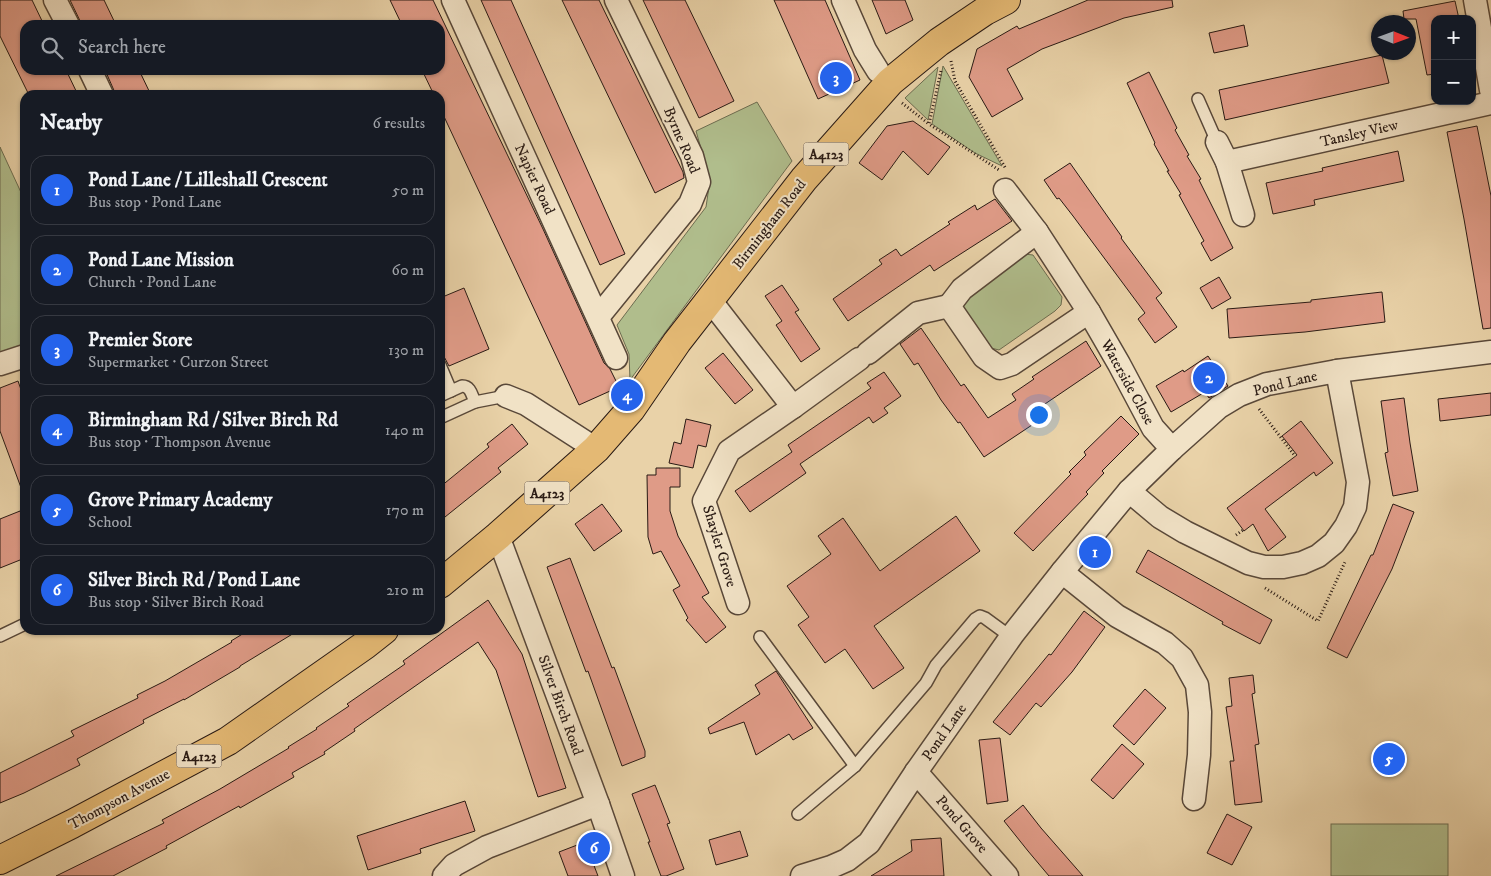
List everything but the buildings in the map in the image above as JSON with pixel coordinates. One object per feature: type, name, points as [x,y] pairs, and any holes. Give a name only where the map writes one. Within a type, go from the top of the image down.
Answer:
[{"type":"highway","name":"Birmingham Road","points":[[596,449],[631,409],[678,342],[882,79],[916,60],[985,11],[1006,0]]},
{"type":"highway","name":"A4123","points":[[445,580],[498,536],[596,449]]},
{"type":"highway","name":"Thompson Avenue","points":[[0,860],[228,741],[378,635]]},
{"type":"street","points":[[55,0],[65,20]]},
{"type":"street","name":"Napier Road","points":[[453,0],[616,358]]},
{"type":"street","name":"Byrne Road","points":[[598,317],[690,204],[699,182],[692,156],[616,0]]},
{"type":"street","points":[[843,0],[865,50],[882,79]]},
{"type":"street","points":[[1475,0],[1491,90]]},
{"type":"street","points":[[92,75],[100,90]]},
{"type":"street","name":"Tansley View","points":[[1222,152],[1491,103]]},
{"type":"street","points":[[1222,152],[1243,215]]},
{"type":"street","name":"Waterside Close","points":[[1005,190],[1037,232],[1089,312],[1120,364],[1152,428],[1172,449]]},
{"type":"street","points":[[1037,232],[962,289],[948,306],[984,357],[1000,368],[1012,364],[1089,312]]},
{"type":"street","points":[[710,300],[793,407]]},
{"type":"street","name":"Shayler Grove","points":[[738,603],[704,502],[729,452],[864,356],[918,313],[948,306]]},
{"type":"street","name":"Pond Lane","points":[[809,875],[847,860],[869,843],[916,772],[1011,637],[1062,572],[1129,492],[1218,407],[1239,395],[1267,384],[1337,371],[1491,352]]},
{"type":"street","points":[[0,364],[20,358]]},
{"type":"street","points":[[1129,492],[1160,517],[1185,532],[1248,562],[1264,567],[1283,567],[1302,563],[1318,556],[1334,543],[1346,526],[1355,507],[1358,482],[1337,371]]},
{"type":"street","points":[[506,396],[526,404],[596,449]]},
{"type":"street","name":"Silver Birch Road","points":[[498,536],[623,876]]},
{"type":"street","points":[[1062,572],[1117,616],[1165,643],[1182,658],[1197,685],[1200,712],[1199,755],[1194,799]]},
{"type":"street","name":"Pond Grove","points":[[916,772],[1007,876]]},
{"type":"street","points":[[444,876],[454,865],[486,847],[598,804]]},
{"type":"lane","points":[[1198,99],[1222,152]]},
{"type":"lane","points":[[445,377],[451,391]]},
{"type":"lane","points":[[445,394],[466,386],[469,388],[475,402]]},
{"type":"lane","points":[[445,416],[475,402],[506,396]]},
{"type":"lane","points":[[798,814],[854,766],[926,684],[936,665],[975,619],[980,616],[985,618],[1011,637]]},
{"type":"lane","points":[[0,636],[20,626]]},
{"type":"lane","points":[[760,637],[854,766]]},
{"type":"path","points":[[882,79],[929,124],[1006,174],[1006,169],[955,81],[951,59],[943,64],[929,124]]},
{"type":"path","points":[[1254,403],[1295,456]]},
{"type":"path","points":[[1257,584],[1318,621],[1348,554]]},
{"type":"green space","points":[[943,66],[1002,166],[975,153],[932,124]]},
{"type":"green space","points":[[938,67],[928,120],[905,98]]},
{"type":"green space","points":[[757,102],[792,161],[630,380],[629,354],[617,325],[706,207],[710,180],[696,131]]},
{"type":"green space","points":[[0,147],[20,190],[20,349],[0,355]]},
{"type":"green space","points":[[1024,254],[1033,255],[1062,297],[1061,305],[999,350],[991,348],[960,308],[962,299]]},
{"type":"green space","points":[[1331,824],[1448,824],[1448,876],[1331,876]]},
{"type":"place","name":"Premier Store","points":[[836,78]]},
{"type":"place","name":"Pond Lane Mission","points":[[1209,378]]},
{"type":"place","name":"Birmingham Rd / Silver Birch Rd","points":[[627,395]]},
{"type":"place","name":"Pond Lane / Lilleshall Crescent","points":[[1095,552]]},
{"type":"place","name":"Grove Primary Academy","points":[[1389,759]]},
{"type":"place","name":"Silver Birch Rd / Pond Lane","points":[[594,848]]}]
